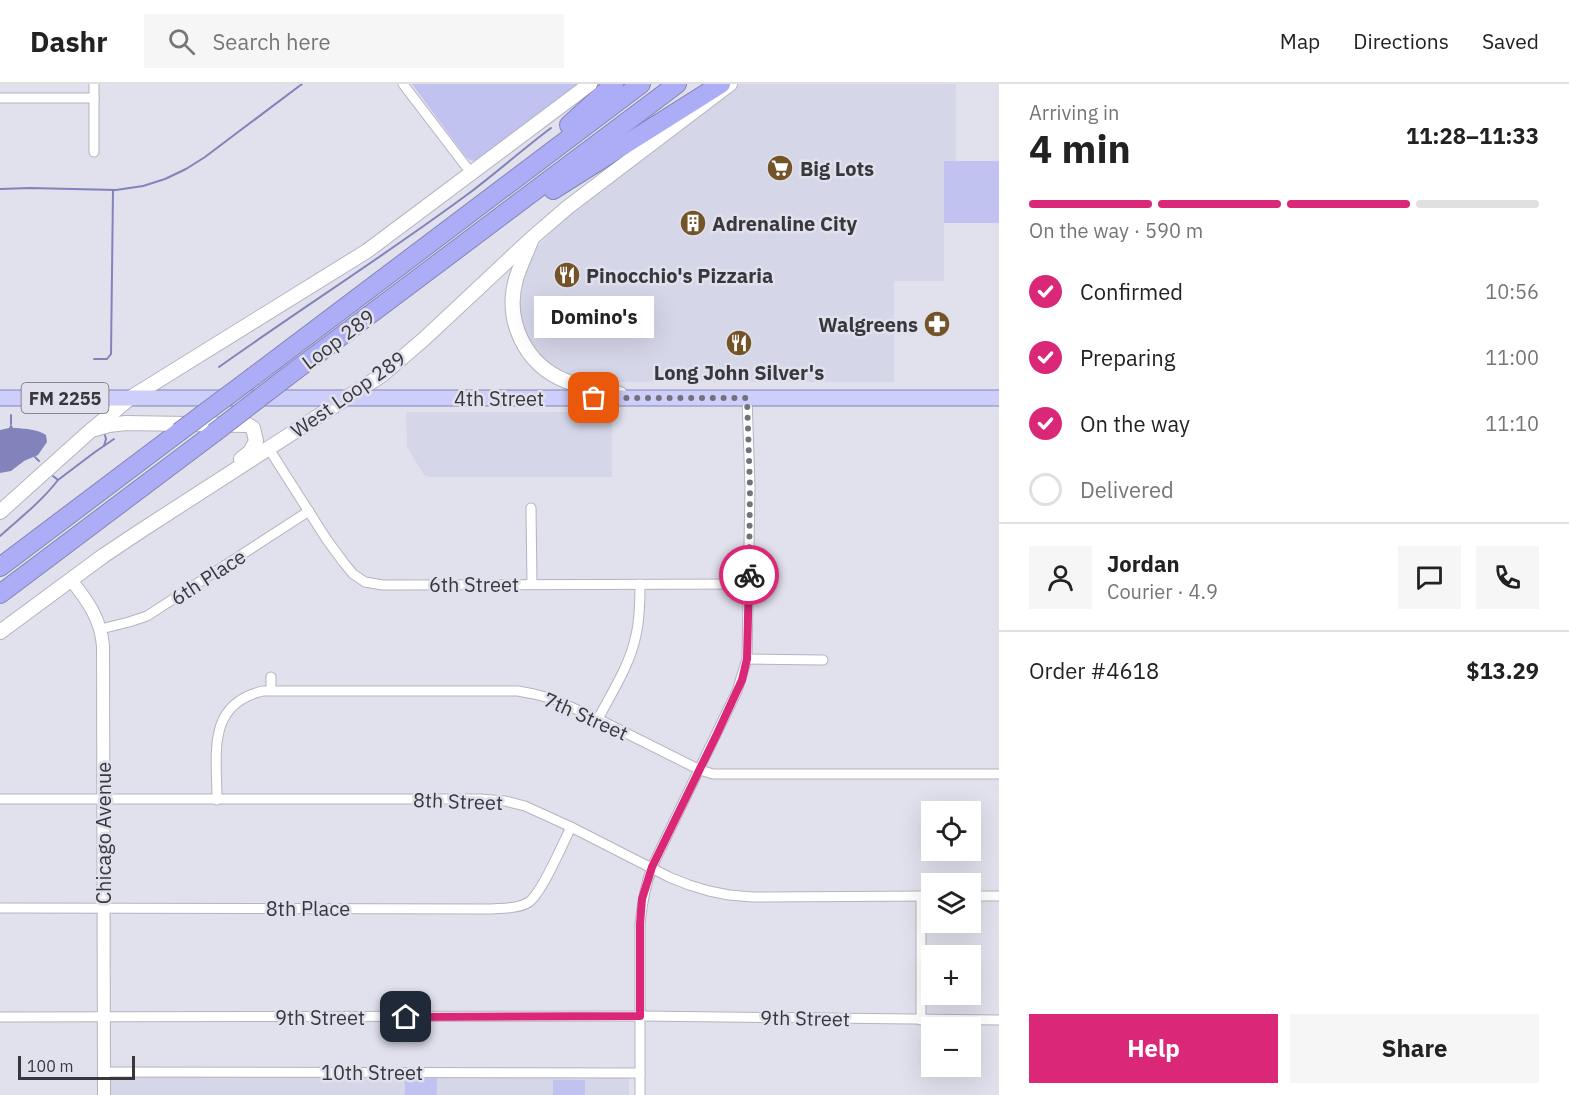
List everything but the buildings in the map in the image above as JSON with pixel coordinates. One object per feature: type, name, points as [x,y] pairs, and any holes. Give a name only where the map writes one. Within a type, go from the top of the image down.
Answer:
[{"type":"highway","points":[[468,214],[520,165],[614,84]]},
{"type":"highway","name":"Loop 289","points":[[0,567],[641,84]]},
{"type":"highway","name":"Loop 289","points":[[0,594],[677,84]]},
{"type":"highway","points":[[460,247],[721,84]]},
{"type":"main road","points":[[0,512],[130,398],[367,251],[590,84]]},
{"type":"main road","name":"West Loop 289","points":[[0,632],[123,543],[382,375],[532,238],[589,190],[730,84]]},
{"type":"main road","points":[[532,238],[516,280],[514,294],[515,323],[526,350],[536,361],[565,381],[633,398]]},
{"type":"main road","name":"4th Street","points":[[0,398],[999,398]]},
{"type":"main road","points":[[89,432],[109,425],[126,423],[248,424],[253,428],[256,441],[249,452],[204,489]]},
{"type":"street","points":[[94,84],[94,152]]},
{"type":"street","points":[[403,84],[471,173]]},
{"type":"street","points":[[0,98],[94,98]]},
{"type":"street","points":[[640,1095],[642,899],[652,867],[738,691],[747,659],[750,487],[747,398]]},
{"type":"street","name":"6th Street","points":[[269,448],[344,563],[353,574],[365,582],[383,585],[748,584]]},
{"type":"street","points":[[531,508],[532,584]]},
{"type":"street","name":"6th Place","points":[[101,629],[147,616],[309,511]]},
{"type":"street","points":[[203,566],[209,575]]},
{"type":"street","name":"Chicago Avenue","points":[[71,580],[90,606],[101,629],[103,646],[104,1095]]},
{"type":"street","points":[[598,719],[626,664],[634,642],[640,616],[640,584]]},
{"type":"street","points":[[747,659],[823,660]]},
{"type":"street","points":[[271,677],[271,690]]},
{"type":"street","name":"7th Street","points":[[217,800],[218,734],[221,721],[233,704],[241,698],[271,690],[518,691],[534,694],[553,699],[598,719],[700,770],[713,774],[999,774]]},
{"type":"street","name":"8th Street","points":[[0,799],[480,799],[505,801],[525,806],[669,877],[709,891],[753,897],[921,896]]},
{"type":"street","name":"8th Place","points":[[0,908],[513,908],[528,903],[536,896],[571,827]]},
{"type":"street","points":[[981,896],[999,896]]},
{"type":"street","points":[[921,933],[921,1017]]},
{"type":"street","name":"9th Street","points":[[0,1017],[640,1016],[921,1020]]},
{"type":"street","name":"9th Street","points":[[981,1020],[999,1020]]},
{"type":"street","name":"10th Street","points":[[104,1072],[640,1073]]},
{"type":"shaded area","points":[[412,84],[579,84],[474,161],[465,156]]},
{"type":"shaded area","points":[[739,84],[956,84],[956,161],[944,161],[944,281],[894,281],[894,382],[588,382],[553,367],[531,344],[520,315],[519,289],[528,261],[536,248],[570,213],[595,192]]},
{"type":"shaded area","points":[[944,161],[999,161],[999,223],[944,223]]},
{"type":"shaded area","points":[[406,412],[612,412],[612,477],[429,477],[424,475],[407,447]]},
{"type":"shaded area","points":[[11,424],[13,428],[43,433],[46,435],[47,442],[38,455],[24,461],[11,471],[0,473],[0,430],[9,428]]},
{"type":"shaded area","points":[[108,1075],[629,1075],[629,1095],[108,1095]]},
{"type":"shaded area","points":[[405,1078],[437,1078],[437,1095],[405,1095]]},
{"type":"shaded area","points":[[553,1080],[585,1080],[585,1095],[553,1095]]},
{"type":"waterway","points":[[0,189],[116,190],[143,186],[165,179],[205,157],[302,84]]},
{"type":"waterway","points":[[219,367],[376,260],[478,186],[551,128]]},
{"type":"waterway","points":[[94,359],[107,359],[111,354],[113,191]]},
{"type":"waterway","points":[[11,415],[11,424]]},
{"type":"waterway","points":[[104,432],[106,439],[104,446]]},
{"type":"waterway","points":[[58,480],[114,439]]},
{"type":"waterway","points":[[35,457],[39,461]]},
{"type":"waterway","points":[[0,536],[51,488],[58,480],[53,476]]},
{"type":"way so far","points":[[594,398],[747,398],[750,487],[749,575]]},
{"type":"place","name":"Big Lots","points":[[780,168]]},
{"type":"place","name":"Adrenaline City","points":[[693,223]]},
{"type":"place","name":"Pinocchio's Pizzaria","points":[[567,275]]},
{"type":"place","name":"Walgreens","points":[[937,324]]},
{"type":"place","name":"Long John Silver's","points":[[739,343]]},
{"type":"place","name":"Domino's","points":[[594,398]]},
{"type":"route","points":[[406,1017],[640,1016],[642,899],[652,867],[742,680],[747,659],[749,575]]}]
